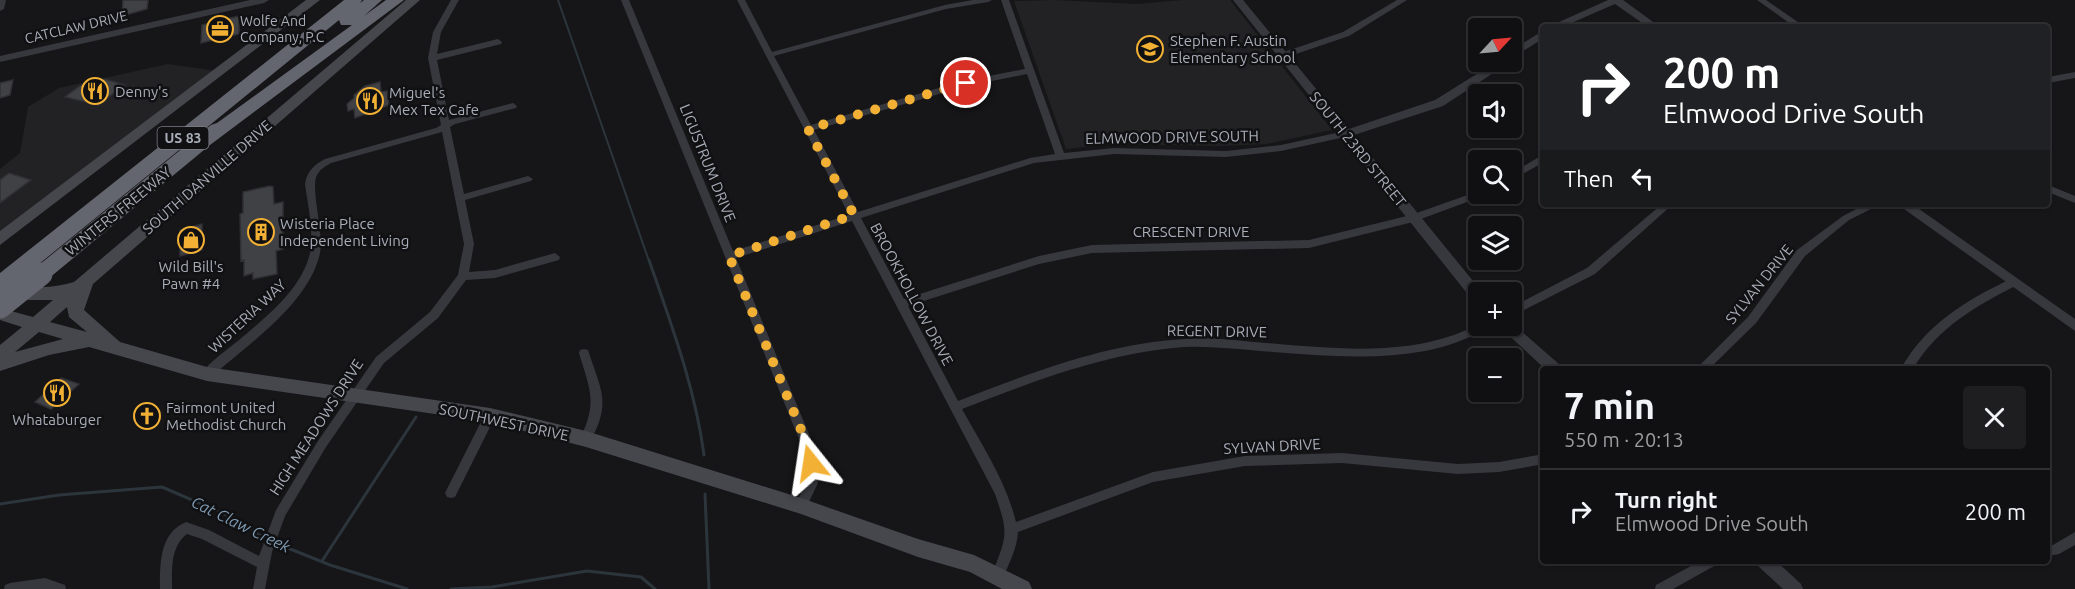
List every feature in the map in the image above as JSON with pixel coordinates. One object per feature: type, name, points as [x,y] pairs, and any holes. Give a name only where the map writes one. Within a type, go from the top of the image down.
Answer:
[{"type":"highway","points":[[293,49],[349,0]]},
{"type":"highway","name":"WINTERS FREEWAY","points":[[3,282],[354,0]]},
{"type":"highway","name":"WINTERS FREEWAY","points":[[0,308],[300,57],[374,0]]},
{"type":"highway","points":[[183,157],[396,0]]},
{"type":"main road","points":[[2,237],[313,0]]},
{"type":"main road","name":"SOUTH DANVILLE DRIVE","points":[[0,355],[414,0]]},
{"type":"main road","points":[[3,282],[38,297],[57,295],[89,280]]},
{"type":"main road","points":[[89,280],[76,302],[75,312],[114,348]]},
{"type":"main road","name":"SOUTHWEST DRIVE","points":[[0,314],[207,374],[490,415],[586,440],[801,506],[998,574],[1022,589]]},
{"type":"main road","points":[[0,364],[49,348],[89,341]]},
{"type":"street","points":[[0,9],[2,0]]},
{"type":"street","name":"CATCLAW DRIVE","points":[[0,59],[264,0]]},
{"type":"street","name":"HIGH MEADOWS DRIVE","points":[[259,589],[264,558],[286,501],[355,394],[380,360],[434,315],[463,276],[468,244],[461,198],[432,57],[437,32],[455,0]]},
{"type":"street","name":"LIGUSTRUM DRIVE","points":[[625,0],[807,444],[812,483],[801,506]]},
{"type":"street","name":"BROOKHOLLOW DRIVE","points":[[741,0],[903,303],[997,488],[1012,530]]},
{"type":"street","points":[[769,55],[945,7],[988,0]]},
{"type":"street","points":[[1005,0],[1060,156]]},
{"type":"street","name":"SOUTH 23RD STREET","points":[[1238,0],[1468,285]]},
{"type":"street","points":[[1284,55],[1346,34],[1403,0]]},
{"type":"street","points":[[1560,24],[1616,0],[1651,24]]},
{"type":"street","points":[[1761,0],[1797,24]]},
{"type":"street","points":[[1522,48],[1540,36]]},
{"type":"street","points":[[432,57],[498,42]]},
{"type":"street","points":[[808,129],[966,83],[1029,70]]},
{"type":"street","name":"ELMWOOD DRIVE SOUTH","points":[[729,256],[1002,168],[1060,156],[1114,151],[1226,154],[1281,148],[1345,134],[1439,103],[1487,72]]},
{"type":"street","points":[[2050,80],[2075,75]]},
{"type":"street","points":[[446,126],[452,122],[513,106]]},
{"type":"street","name":"WISTERIA WAY","points":[[207,374],[296,293],[312,267],[315,250],[310,184],[311,174],[317,166],[446,126]]},
{"type":"street","points":[[1522,171],[1540,160]]},
{"type":"street","points":[[461,198],[528,179]]},
{"type":"street","points":[[2050,189],[2075,200]]},
{"type":"street","name":"CRESCENT DRIVE","points":[[903,303],[1039,260],[1092,249],[1309,244],[1413,218],[1468,198]]},
{"type":"street","points":[[1522,307],[1591,271],[1665,207]]},
{"type":"street","name":"SYLVAN DRIVE","points":[[1705,366],[1752,320],[1801,253],[1846,218],[1868,207]]},
{"type":"street","points":[[1908,207],[2075,327]]},
{"type":"street","points":[[463,276],[495,274],[555,257]]},
{"type":"street","points":[[1909,366],[1917,350],[1937,329],[1967,305],[2013,282]]},
{"type":"street","name":"REGENT DRIVE","points":[[955,407],[1064,366],[1145,346],[1188,342],[1350,352],[1386,350],[1450,341],[1468,333]]},
{"type":"street","points":[[1517,336],[1552,366]]},
{"type":"street","points":[[584,353],[600,406],[597,420],[586,440]]},
{"type":"street","points":[[451,493],[490,415]]},
{"type":"street","name":"SYLVAN DRIVE","points":[[1012,530],[1153,477],[1245,460],[1342,458],[1458,469],[1499,467],[1540,460]]},
{"type":"street","points":[[166,589],[169,544],[186,528],[264,558]]},
{"type":"street","points":[[998,574],[1010,546],[1012,530]]},
{"type":"street","points":[[2050,551],[2075,538]]},
{"type":"street","points":[[1661,589],[1707,564]]},
{"type":"street","points":[[1767,564],[1795,589]]},
{"type":"street","points":[[10,589],[45,584],[60,589]]},
{"type":"shaded area","name":"Stephen F. Austin Elementary School","points":[[1054,0],[1136,4],[1183,0],[1230,0],[1332,130],[1266,144],[1218,146],[1111,144],[1066,149],[1014,1]]},
{"type":"shaded area","points":[[168,64],[217,71],[0,231],[0,169],[20,153],[28,107],[59,88]]},
{"type":"building","points":[[123,0],[148,0],[147,9],[122,16]]},
{"type":"building","name":"Wolfe And Company, P.C","points":[[239,16],[239,34],[201,43],[202,25]]},
{"type":"building","name":"Denny's","points":[[105,79],[125,85],[98,105],[65,97],[81,85]]},
{"type":"building","points":[[13,80],[10,95],[0,98],[0,83]]},
{"type":"building","name":"Miguel's Mex Tex Cafe","points":[[380,82],[381,92],[387,91],[389,105],[355,118],[354,109],[348,111],[347,104],[365,86]]},
{"type":"building","points":[[9,173],[31,180],[0,203],[0,180]]},
{"type":"building","name":"Wisteria Place Independent Living","points":[[273,187],[274,204],[283,202],[283,249],[276,251],[277,274],[253,279],[253,273],[244,276],[244,260],[241,261],[240,214],[243,213],[243,192]]},
{"type":"building","name":"Wild Bill's Pawn #4","points":[[202,224],[202,250],[180,256],[180,230]]},
{"type":"building","name":"Whataburger","points":[[61,378],[79,384],[51,409],[35,402]]},
{"type":"waterway","points":[[558,0],[649,261]]},
{"type":"waterway","points":[[649,260],[688,380],[704,455]]},
{"type":"waterway","points":[[322,561],[416,417]]},
{"type":"waterway","name":"Cat Claw Creek","points":[[0,504],[59,495],[162,487],[243,522],[257,534],[283,546],[330,565],[407,589]]},
{"type":"waterway","points":[[705,494],[709,589]]},
{"type":"waterway","name":"Cat Claw Creek","points":[[451,589],[492,587],[587,571],[641,577],[655,589]]},
{"type":"place","name":"Wolfe And Company, P.C","points":[[220,29]]},
{"type":"place","name":"Stephen F. Austin Elementary School","points":[[1150,49]]},
{"type":"place","name":"Denny's","points":[[95,91]]},
{"type":"place","name":"Miguel's Mex Tex Cafe","points":[[370,101]]},
{"type":"place","name":"Wisteria Place Independent Living","points":[[261,232]]},
{"type":"place","name":"Wild Bill's Pawn #4","points":[[191,240]]},
{"type":"place","name":"Whataburger","points":[[57,393]]},
{"type":"place","name":"Fairmont United Methodist Church","points":[[147,416]]},
{"type":"route","points":[[811,463],[807,444],[729,256],[854,215],[808,129],[966,83]]}]
